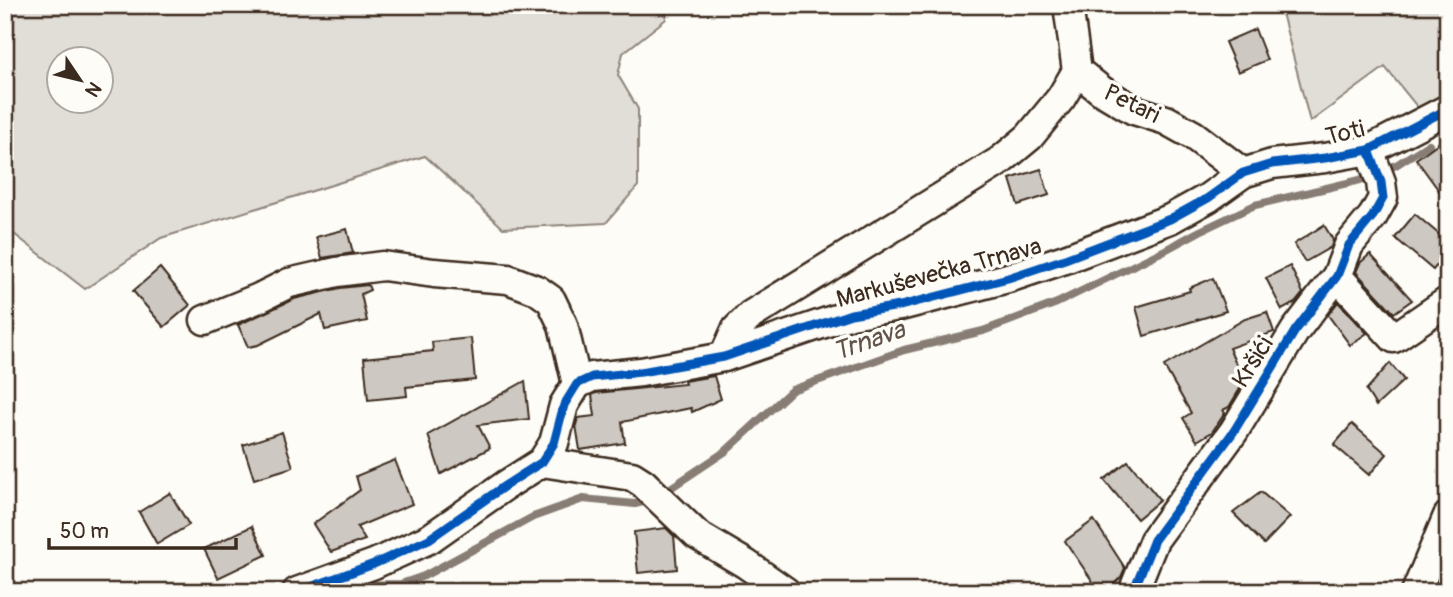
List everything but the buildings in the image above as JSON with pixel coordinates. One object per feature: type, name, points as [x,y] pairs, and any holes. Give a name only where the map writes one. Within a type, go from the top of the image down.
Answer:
[{"type":"street","name":"Petari","points":[[1068,5],[1077,71],[1102,91],[1134,110],[1166,120],[1193,135],[1243,173]]},
{"type":"street","points":[[724,357],[736,330],[751,315],[1000,161],[1029,137],[1061,98],[1077,71]]},
{"type":"street","name":"Toti","points":[[1243,173],[1272,164],[1325,158],[1375,166],[1448,109]]},
{"type":"street","name":"Kršići","points":[[1133,592],[1154,540],[1234,430],[1295,331],[1337,276],[1349,245],[1373,216],[1383,198],[1375,166]]},
{"type":"street","name":"Markuševečka Trnava","points":[[577,384],[592,377],[641,372],[724,357],[851,314],[900,306],[1008,278],[1171,219],[1208,198],[1243,173]]},
{"type":"street","points":[[205,320],[289,283],[337,272],[383,266],[508,279],[537,290],[551,300],[564,325],[577,384],[564,405],[554,443],[542,462],[429,539],[374,564],[297,592]]},
{"type":"street","points":[[1337,276],[1394,338],[1448,300]]},
{"type":"street","points":[[542,462],[632,476],[643,483],[697,535],[786,592]]},
{"type":"street","points":[[1416,592],[1448,516]]},
{"type":"shaded area","points":[[5,5],[667,5],[666,19],[623,53],[618,75],[638,109],[638,186],[606,223],[503,228],[425,156],[161,238],[85,289],[5,227]]},
{"type":"shaded area","points":[[1280,5],[1448,5],[1448,145],[1385,67],[1310,122]]},
{"type":"waterway","name":"Trnava","points":[[341,592],[359,585],[401,584],[424,576],[533,517],[583,499],[635,504],[647,501],[726,451],[792,390],[904,350],[983,331],[1057,303],[1255,205],[1360,180],[1396,165],[1429,144]]},
{"type":"cycle path","points":[[297,592],[374,564],[429,539],[542,462],[554,443],[564,405],[577,384],[592,377],[641,372],[724,357],[851,314],[900,306],[1008,278],[1170,219],[1208,198],[1243,173],[1272,164],[1369,150],[1448,109]]},
{"type":"cycle path","points":[[1133,592],[1154,540],[1234,431],[1295,331],[1337,276],[1349,245],[1373,216],[1383,198],[1381,182],[1369,150]]}]
